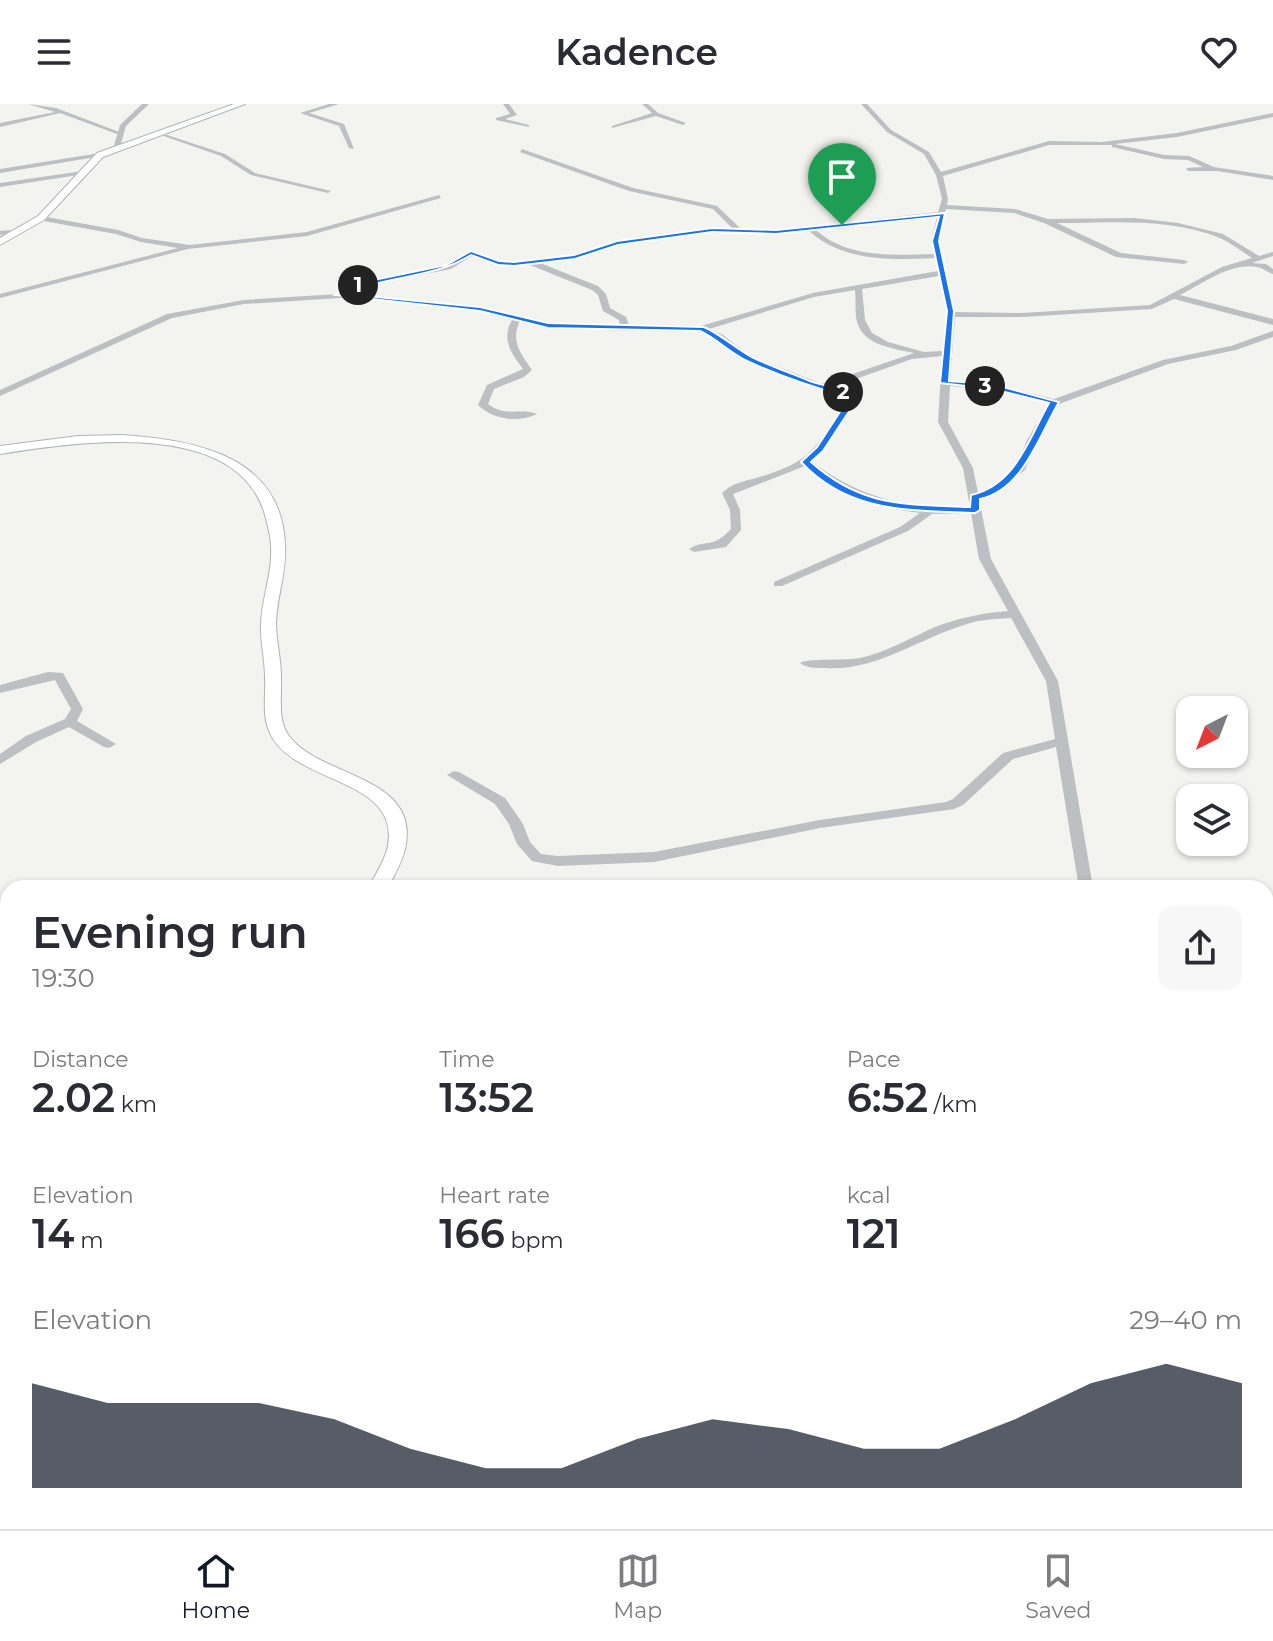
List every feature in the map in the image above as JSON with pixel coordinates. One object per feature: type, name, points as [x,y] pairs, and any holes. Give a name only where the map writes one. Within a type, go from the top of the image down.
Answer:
[{"type":"main road","points":[[0,242],[41,218],[100,155],[241,104]]},
{"type":"main road","points":[[0,450],[70,440],[150,441],[209,450],[227,457],[251,473],[269,505],[278,535],[278,563],[268,619],[275,715],[280,735],[299,756],[378,793],[390,809],[397,846],[382,880]]},
{"type":"street","points":[[31,104],[119,133]]},
{"type":"street","points":[[116,147],[123,125],[146,104]]},
{"type":"street","points":[[336,104],[303,113],[342,125],[352,148]]},
{"type":"street","points":[[506,104],[514,115],[498,119],[527,126]]},
{"type":"street","points":[[645,104],[656,114],[683,123]]},
{"type":"street","points":[[864,104],[889,131],[927,153],[939,175],[944,210],[936,235],[950,314],[943,422],[968,468],[985,559],[1052,681],[1085,880]]},
{"type":"street","points":[[0,125],[61,112]]},
{"type":"street","points":[[614,127],[656,114]]},
{"type":"street","points":[[939,175],[1049,143],[1102,144],[1220,127],[1273,115]]},
{"type":"street","points":[[157,132],[223,155],[253,174],[328,191]]},
{"type":"street","points":[[1102,144],[1164,157],[1189,158],[1213,169]]},
{"type":"street","points":[[522,151],[631,190],[715,207],[739,231]]},
{"type":"street","points":[[0,171],[100,155]]},
{"type":"street","points":[[1188,169],[1213,169],[1273,178]]},
{"type":"street","points":[[0,185],[83,173]]},
{"type":"street","points":[[0,296],[190,247],[307,234],[439,197]]},
{"type":"street","points":[[339,295],[361,284],[448,267],[471,253],[498,263],[529,262],[575,257],[639,240],[712,230],[762,233],[811,229],[944,210],[1015,211],[1047,221],[1119,255],[1184,262]]},
{"type":"street","points":[[41,218],[118,232],[141,240],[190,247]]},
{"type":"street","points":[[1047,221],[1139,219],[1176,224],[1222,236],[1257,258]]},
{"type":"street","points":[[811,229],[820,239],[838,247],[894,257],[938,256]]},
{"type":"street","points":[[0,233],[19,231]]},
{"type":"street","points":[[950,314],[1022,315],[1140,309],[1163,304],[1209,277],[1273,254]]},
{"type":"street","points":[[529,262],[595,288],[602,294],[606,309],[623,319],[625,327]]},
{"type":"street","points":[[1239,264],[1263,266],[1273,272]]},
{"type":"street","points":[[0,393],[182,313],[229,304],[339,295],[430,302],[490,311],[548,326],[701,329],[813,295],[943,273]]},
{"type":"street","points":[[858,288],[863,303],[861,320],[868,334],[889,345],[924,354]]},
{"type":"street","points":[[1177,297],[1273,322]]},
{"type":"street","points":[[517,319],[511,332],[512,351],[528,370],[490,387],[483,405],[491,413],[502,416],[532,414]]},
{"type":"street","points":[[694,549],[722,545],[736,530],[735,510],[727,493],[806,462],[820,449],[847,407],[848,399],[844,393],[827,386],[811,384],[747,358],[720,337],[701,329]]},
{"type":"street","points":[[945,383],[992,387],[1055,402],[1153,366],[1233,348],[1273,334]]},
{"type":"street","points":[[827,386],[903,358],[947,353]]},
{"type":"street","points":[[806,462],[818,473],[865,500],[888,506],[932,509],[975,504],[1021,468],[1031,442],[1055,402]]},
{"type":"street","points":[[778,584],[904,529],[932,509]]},
{"type":"street","points":[[806,663],[822,666],[871,661],[962,621],[1016,614]]},
{"type":"street","points":[[0,689],[59,676],[77,709],[70,722],[38,735],[0,760]]},
{"type":"street","points":[[70,722],[109,744]]},
{"type":"street","points":[[454,775],[500,801],[516,824],[524,844],[537,858],[558,861],[654,857],[820,824],[949,806],[958,802],[1008,756],[1063,741]]},
{"type":"route","points":[[943,214],[935,241],[951,311],[945,383],[1005,389],[1055,402],[1031,442],[1021,468],[987,495],[975,497],[975,510],[888,506],[865,500],[818,473],[806,462],[820,449],[828,432],[847,407],[848,399],[844,393],[811,384],[747,358],[720,337],[701,329],[548,326],[480,309],[339,295],[361,284],[448,267],[462,255],[471,253],[498,263],[514,264],[575,257],[617,243],[712,230],[762,233],[842,225],[943,214]]}]
